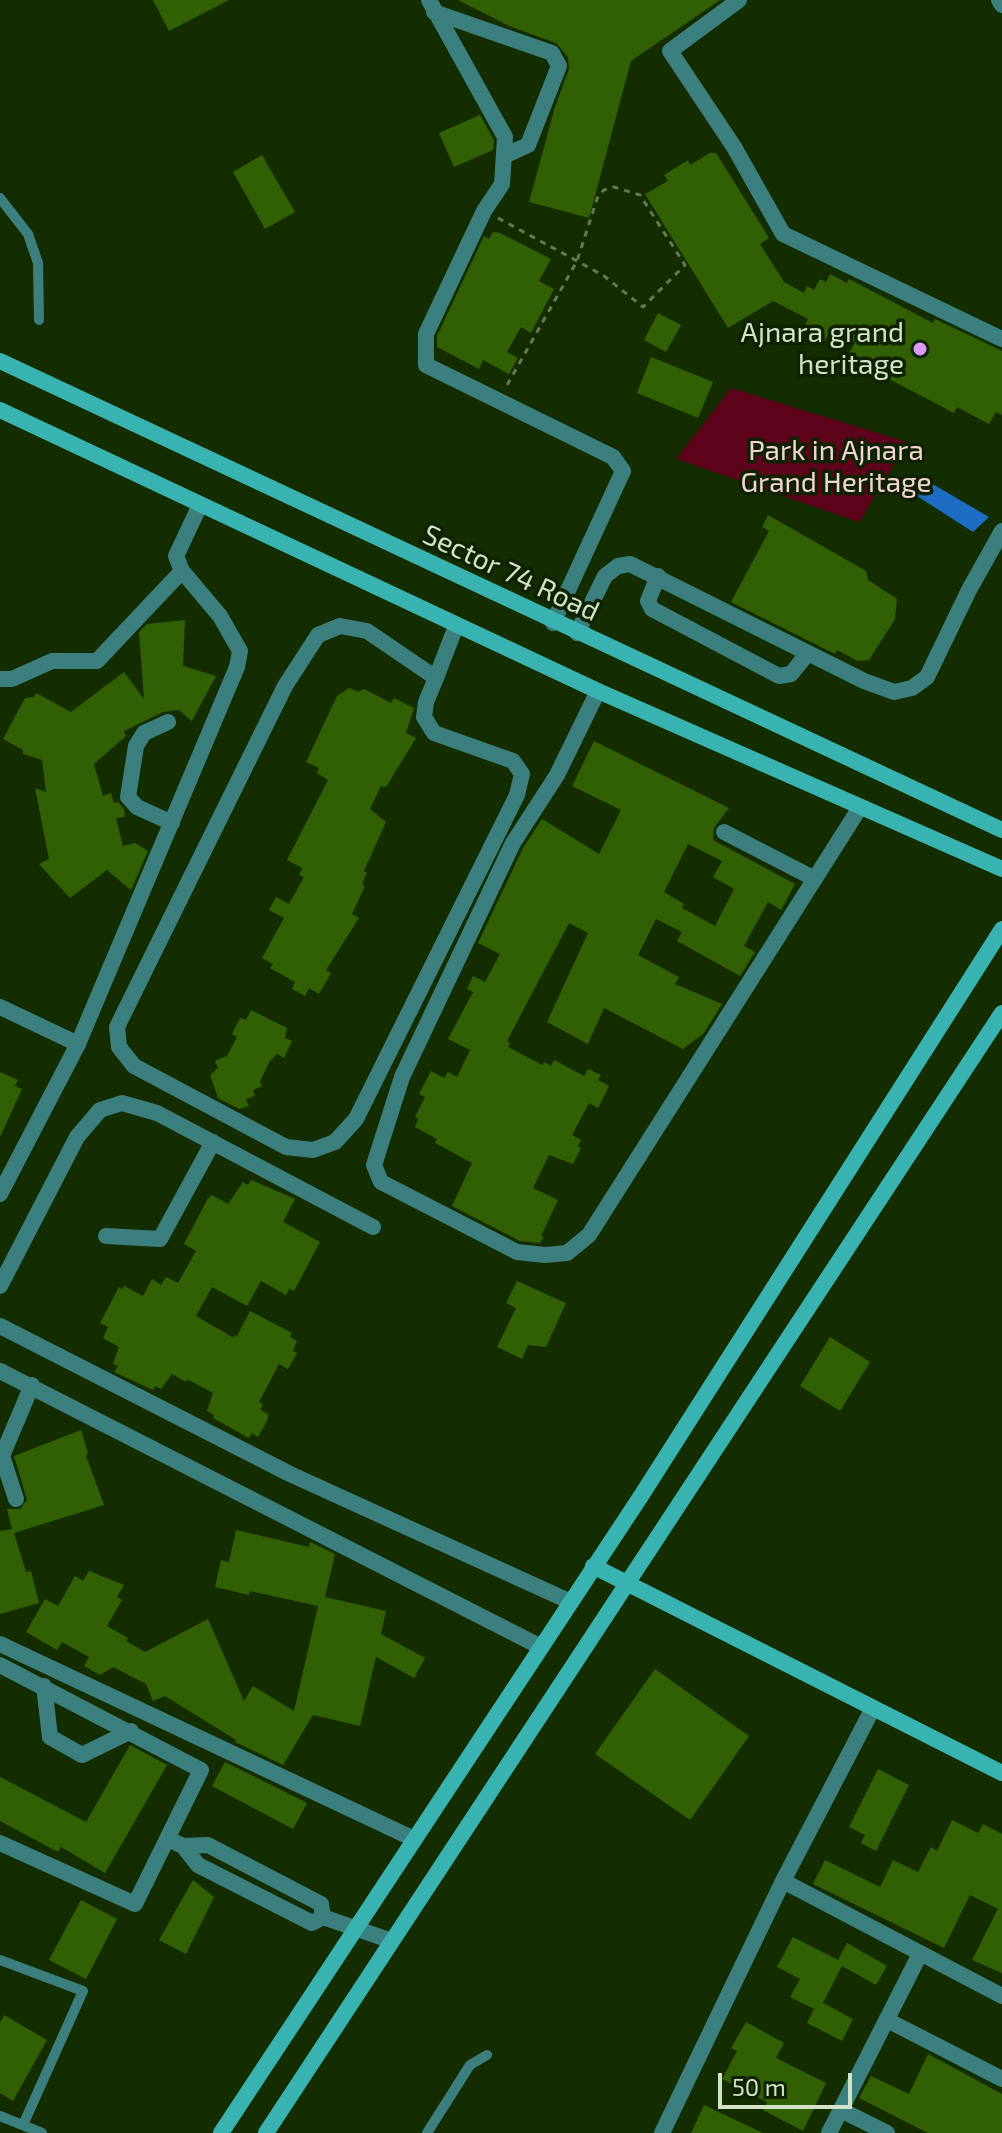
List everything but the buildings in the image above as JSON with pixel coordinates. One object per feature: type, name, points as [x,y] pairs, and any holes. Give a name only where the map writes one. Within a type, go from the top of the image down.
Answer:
[{"type":"street","points":[[739,0],[670,51],[734,147],[783,234],[1002,339]]},
{"type":"street","points":[[999,0],[1002,5]]},
{"type":"street","points":[[431,6],[505,137],[502,184],[484,211],[426,334],[423,356],[426,365],[613,457],[622,465],[621,478],[553,623]]},
{"type":"street","points":[[431,6],[552,53],[559,66],[528,145],[504,156]]},
{"type":"street","name":"Sector 74 Road","points":[[0,361],[553,623],[1002,830]]},
{"type":"street","points":[[0,410],[456,626],[859,809],[1002,869]]},
{"type":"street","points":[[0,1194],[78,1044],[237,667],[240,651],[220,616],[182,571],[176,556],[200,505]]},
{"type":"street","points":[[577,633],[605,576],[618,566],[630,564],[808,653],[894,692],[912,688],[927,677],[1002,531]]},
{"type":"street","points":[[581,564],[605,576]]},
{"type":"street","points":[[0,679],[12,679],[52,661],[97,661],[182,571]]},
{"type":"street","points":[[658,576],[648,601],[652,609],[779,676],[791,674],[808,653]]},
{"type":"street","points":[[436,678],[367,631],[340,626],[318,635],[285,686],[117,1027],[119,1047],[134,1066],[286,1147],[313,1150],[335,1142],[356,1119],[517,795],[522,774],[513,761],[434,733],[424,717],[426,702],[436,678],[456,626]]},
{"type":"street","points":[[598,691],[557,775],[513,843],[402,1077],[374,1165],[381,1182],[517,1252],[545,1255],[567,1253],[589,1235],[859,809]]},
{"type":"street","points":[[168,722],[144,733],[136,746],[130,765],[128,797],[137,807],[172,823]]},
{"type":"street","points":[[724,832],[815,879]]},
{"type":"street","points":[[221,2133],[571,1602],[1002,929]]},
{"type":"street","points":[[0,1007],[78,1044]]},
{"type":"street","points":[[266,2133],[389,1940],[1002,1013]]},
{"type":"street","points":[[0,1286],[77,1137],[100,1110],[122,1103],[157,1113],[373,1227]]},
{"type":"street","points":[[106,1236],[160,1239],[213,1142]]},
{"type":"street","points":[[0,1326],[290,1474],[571,1602]]},
{"type":"street","points":[[0,1371],[541,1647]]},
{"type":"street","points":[[16,1499],[2,1456],[32,1385]]},
{"type":"street","points":[[593,1566],[1002,1773]]},
{"type":"street","points":[[0,1644],[414,1839]]},
{"type":"street","points":[[0,1665],[201,1770],[176,1842],[135,1904],[0,1843]]},
{"type":"street","points":[[44,1686],[50,1737],[82,1755],[131,1731]]},
{"type":"street","points":[[662,2133],[783,1881],[873,1708]]},
{"type":"street","points":[[176,1842],[208,1845],[321,1904],[323,1917],[389,1940]]},
{"type":"street","points":[[783,1881],[1002,1996]]},
{"type":"street","points":[[829,2133],[920,1954]]},
{"type":"street","points":[[887,2020],[1002,2079]]},
{"type":"street","points":[[841,2110],[887,2133]]},
{"type":"lane","points":[[0,198],[28,234],[38,263],[39,320]]},
{"type":"lane","points":[[0,1960],[83,1991],[23,2125]]},
{"type":"lane","points":[[427,2133],[470,2065],[487,2055]]},
{"type":"lane","points":[[0,2116],[42,2133]]},
{"type":"path","points":[[484,211],[577,261],[604,276],[643,307],[685,265],[640,195],[614,187],[598,196],[577,261],[498,401]]},
{"type":"green space","name":"Park in Ajnara Grand Heritage","points":[[731,388],[907,442],[859,522],[676,459]]},
{"type":"water","points":[[924,479],[989,517],[973,532],[917,496]]},
{"type":"place","name":"Ajnara grand heritage","points":[[920,349]]}]
